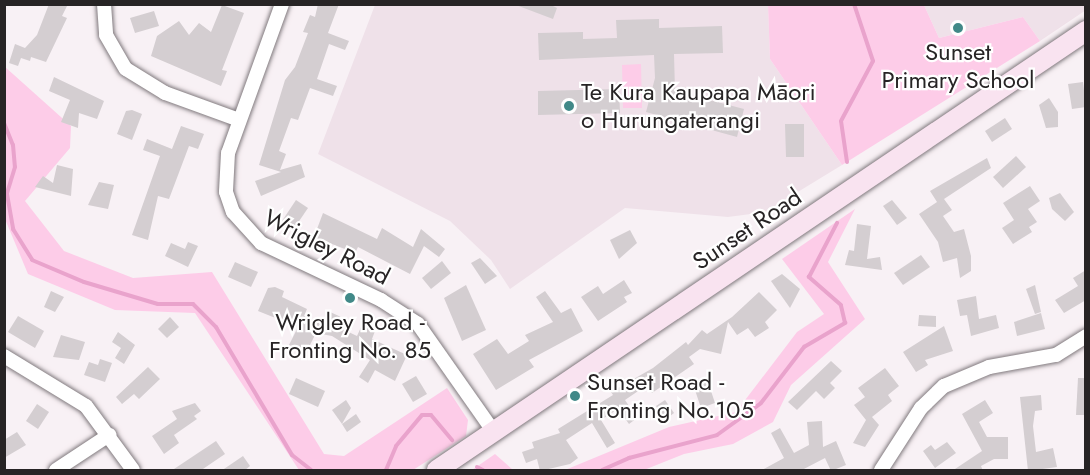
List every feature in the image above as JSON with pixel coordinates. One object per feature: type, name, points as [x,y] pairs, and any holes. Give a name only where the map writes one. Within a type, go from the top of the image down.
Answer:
[{"type":"main road","name":"Sunset Road","points":[[437,471],[1086,31]]},
{"type":"street","points":[[105,4],[106,35],[126,69],[165,93],[239,120]]},
{"type":"street","name":"Wrigley Road","points":[[282,4],[239,120],[225,174],[233,212],[247,232],[261,243],[381,300],[418,324],[494,432]]},
{"type":"street","points":[[881,471],[921,408],[944,386],[989,368],[1056,355],[1086,336]]},
{"type":"street","points":[[4,356],[81,401],[109,435],[133,471]]},
{"type":"street","points":[[56,471],[109,435]]},
{"type":"shaded area","name":"Te Kura Kaupapa Māori o Hurungaterangi","points":[[768,4],[770,59],[842,165],[765,212],[728,217],[625,208],[510,289],[491,260],[450,221],[318,154],[375,5]]},
{"type":"shaded area","name":"Sunset Primary School","points":[[1085,4],[1086,10],[1040,41],[1023,17],[939,38],[924,5]]},
{"type":"shaded area","points":[[768,5],[924,5],[939,38],[1023,17],[1040,41],[842,165],[770,59]]},
{"type":"shaded area","points":[[641,64],[642,108],[623,108],[622,65]]},
{"type":"shaded area","points":[[4,66],[71,126],[70,148],[25,201],[64,251],[133,278],[212,272],[324,454],[344,456],[447,388],[468,420],[466,436],[413,470],[299,470],[195,313],[115,310],[28,274],[5,219]]},
{"type":"shaded area","points":[[855,209],[828,262],[865,319],[791,385],[773,422],[733,444],[684,454],[644,470],[565,470],[669,427],[736,412],[797,332],[824,314],[782,259]]},
{"type":"shaded area","points":[[495,454],[513,470],[472,470]]},
{"type":"building","points":[[49,4],[68,4],[62,16],[67,18],[46,62],[31,57],[30,61],[21,58],[18,66],[9,63],[15,44],[25,48],[37,35]]},
{"type":"building","points":[[318,4],[339,4],[328,33],[349,41],[345,50],[329,44],[317,79],[337,86],[333,96],[310,88],[298,120],[291,118],[279,151],[286,154],[280,170],[301,164],[305,177],[261,196],[255,181],[281,172],[259,165],[285,80],[295,67],[308,33],[303,32],[310,15],[315,17]]},
{"type":"building","points":[[549,4],[557,8],[553,19],[516,5]]},
{"type":"building","points":[[222,5],[244,13],[222,70],[227,71],[221,86],[151,56],[157,36],[179,21],[189,35],[199,23],[211,32]]},
{"type":"building","points":[[154,11],[159,26],[135,33],[130,18]]},
{"type":"building","points":[[659,19],[659,28],[722,26],[723,53],[674,54],[675,91],[744,109],[737,137],[646,112],[655,78],[654,55],[539,60],[538,33],[583,32],[583,39],[617,38],[616,20]]},
{"type":"building","points":[[54,77],[104,101],[97,119],[79,113],[78,128],[61,122],[70,100],[49,91]]},
{"type":"building","points":[[1083,82],[1086,107],[1072,109],[1068,84]]},
{"type":"building","points":[[619,89],[620,113],[538,115],[538,91]]},
{"type":"building","points":[[1049,98],[1058,112],[1058,127],[1046,128],[1039,105]]},
{"type":"building","points":[[132,110],[142,114],[132,140],[117,134],[126,111]]},
{"type":"building","points":[[1005,118],[1012,129],[992,142],[985,131]]},
{"type":"building","points":[[785,124],[804,124],[804,157],[786,157]]},
{"type":"building","points":[[181,126],[204,134],[198,149],[189,146],[169,199],[158,196],[148,240],[132,235],[160,156],[143,150],[147,139],[172,149]]},
{"type":"building","points":[[1016,156],[1026,167],[1003,188],[993,177]]},
{"type":"building","points":[[987,158],[991,168],[944,199],[952,210],[943,216],[954,232],[964,229],[971,256],[971,271],[960,278],[957,258],[943,262],[938,242],[919,214],[937,202],[930,191]]},
{"type":"building","points":[[57,165],[73,169],[71,196],[35,187],[43,176],[53,183]]},
{"type":"building","points":[[99,182],[114,185],[108,209],[88,205]]},
{"type":"building","points":[[1030,186],[1040,201],[1028,209],[1037,222],[1029,227],[1032,232],[1013,244],[1002,228],[1014,220],[1003,203]]},
{"type":"building","points":[[1060,193],[1074,212],[1065,221],[1052,209],[1049,198]]},
{"type":"building","points":[[296,200],[308,208],[293,230],[282,221]]},
{"type":"building","points":[[892,200],[907,218],[897,225],[883,206]]},
{"type":"building","points":[[323,213],[377,239],[382,228],[413,247],[421,229],[445,249],[439,257],[424,246],[410,274],[358,247],[355,253],[314,237]]},
{"type":"building","points":[[857,224],[871,226],[867,259],[880,257],[882,270],[845,265],[849,250],[854,251]]},
{"type":"building","points":[[630,230],[637,243],[619,259],[610,240]]},
{"type":"building","points":[[188,242],[198,246],[188,267],[165,256],[171,243],[185,249]]},
{"type":"building","points":[[921,255],[930,267],[903,285],[894,273]]},
{"type":"building","points":[[480,258],[497,276],[485,284],[471,263]]},
{"type":"building","points":[[442,261],[451,273],[431,289],[422,278]]},
{"type":"building","points":[[235,262],[258,272],[251,287],[228,277]]},
{"type":"building","points":[[1086,270],[1086,300],[1064,313],[1055,300],[1078,286],[1073,278]]},
{"type":"building","points":[[782,274],[800,289],[790,308],[771,281]]},
{"type":"building","points":[[624,280],[632,293],[624,297],[627,302],[598,321],[581,297],[598,286],[603,294]]},
{"type":"building","points":[[466,285],[486,330],[462,341],[444,298]]},
{"type":"building","points":[[1035,285],[1041,312],[1035,314],[1026,289]]},
{"type":"building","points":[[275,287],[284,291],[282,297],[307,309],[304,316],[322,324],[328,311],[341,317],[336,326],[357,336],[362,325],[375,331],[372,339],[407,355],[395,381],[375,370],[368,383],[359,377],[370,360],[332,336],[316,333],[306,353],[289,345],[298,327],[258,311],[268,288]]},
{"type":"building","points":[[51,291],[64,297],[55,312],[44,307]]},
{"type":"building","points":[[545,291],[561,313],[571,308],[583,331],[529,360],[534,367],[496,390],[473,354],[497,339],[508,354],[529,341],[525,335],[553,322],[536,297]]},
{"type":"building","points":[[759,292],[777,310],[765,322],[769,328],[755,337],[748,328],[737,335],[728,322],[721,354],[700,349],[689,357],[694,364],[652,393],[647,385],[625,400],[637,418],[629,424],[618,409],[601,420],[615,443],[607,448],[592,423],[566,440],[578,458],[570,464],[540,471],[537,459],[526,463],[522,452],[534,448],[532,442],[560,433],[558,429],[613,395],[611,392],[653,368],[686,342],[688,345],[702,330],[707,334],[732,317]]},
{"type":"building","points":[[976,296],[979,319],[996,315],[999,328],[971,336],[967,315],[960,316],[957,300]]},
{"type":"building","points":[[1041,313],[1045,329],[1017,336],[1014,322]]},
{"type":"building","points":[[919,315],[936,316],[936,327],[918,326]]},
{"type":"building","points":[[18,316],[44,331],[35,348],[8,332]]},
{"type":"building","points":[[170,317],[179,327],[167,338],[158,329]]},
{"type":"building","points":[[944,326],[953,351],[925,360],[928,365],[916,372],[903,352]]},
{"type":"building","points":[[118,332],[135,345],[124,364],[115,358],[121,348],[112,342]]},
{"type":"building","points":[[61,335],[85,342],[79,360],[53,357]]},
{"type":"building","points":[[100,359],[112,363],[105,382],[84,375],[89,362],[98,365]]},
{"type":"building","points":[[831,361],[842,371],[830,383],[835,388],[824,399],[816,391],[797,410],[788,402]]},
{"type":"building","points":[[148,367],[160,379],[139,399],[134,394],[122,404],[116,397]]},
{"type":"building","points":[[885,368],[899,386],[888,395],[892,401],[872,417],[879,425],[865,447],[853,443],[866,420],[854,405],[865,397],[858,388]]},
{"type":"building","points":[[416,376],[427,394],[413,402],[402,384]]},
{"type":"building","points":[[296,378],[325,391],[318,407],[289,394]]},
{"type":"building","points":[[1078,378],[1086,378],[1086,415],[1076,415]]},
{"type":"building","points":[[708,382],[715,403],[701,408],[694,387]]},
{"type":"building","points":[[1041,395],[1042,410],[1035,411],[1033,426],[1036,452],[1053,448],[1057,467],[1028,471],[1020,397]]},
{"type":"building","points":[[346,400],[351,408],[342,424],[332,410]]},
{"type":"building","points":[[665,400],[674,413],[665,420],[656,406]]},
{"type":"building","points":[[985,400],[993,413],[979,422],[987,437],[1008,437],[1008,459],[994,459],[981,466],[983,471],[952,471],[982,451],[962,414]]},
{"type":"building","points":[[195,403],[201,411],[194,416],[197,419],[174,435],[179,443],[164,454],[152,436],[177,419],[172,411]]},
{"type":"building","points":[[37,404],[49,412],[38,429],[26,421]]},
{"type":"building","points":[[356,414],[361,422],[347,432],[342,424]]},
{"type":"building","points":[[822,421],[823,447],[836,441],[846,465],[831,471],[825,458],[800,471],[760,471],[784,458],[771,433],[780,428],[794,453],[809,445],[807,422]]},
{"type":"building","points":[[17,432],[26,445],[4,458],[4,440]]},
{"type":"building","points":[[216,441],[225,454],[200,471],[171,471]]},
{"type":"building","points":[[947,442],[956,453],[935,468],[923,451],[931,445],[935,450]]},
{"type":"building","points":[[243,456],[250,466],[244,471],[221,471]]},
{"type":"waterway","points":[[847,162],[841,121],[873,61],[854,4]]},
{"type":"waterway","points":[[4,123],[13,145],[15,167],[7,194],[13,229],[32,260],[84,282],[158,304],[193,304],[216,327],[292,455],[311,470]]},
{"type":"waterway","points":[[602,470],[629,458],[717,435],[761,403],[804,347],[845,323],[841,305],[809,277],[837,223]]},
{"type":"waterway","points":[[386,470],[396,446],[422,415],[431,415],[452,440]]},
{"type":"waterway","points":[[477,467],[483,470]]},
{"type":"place","name":"Sunset Primary School","points":[[958,28]]},
{"type":"place","name":"Te Kura Kaupapa Māori o Hurungaterangi","points":[[569,106]]},
{"type":"place","name":"Wrigley Road - Fronting No. 85","points":[[350,298]]},
{"type":"place","name":"Sunset Road - Fronting No.105","points":[[575,396]]}]
